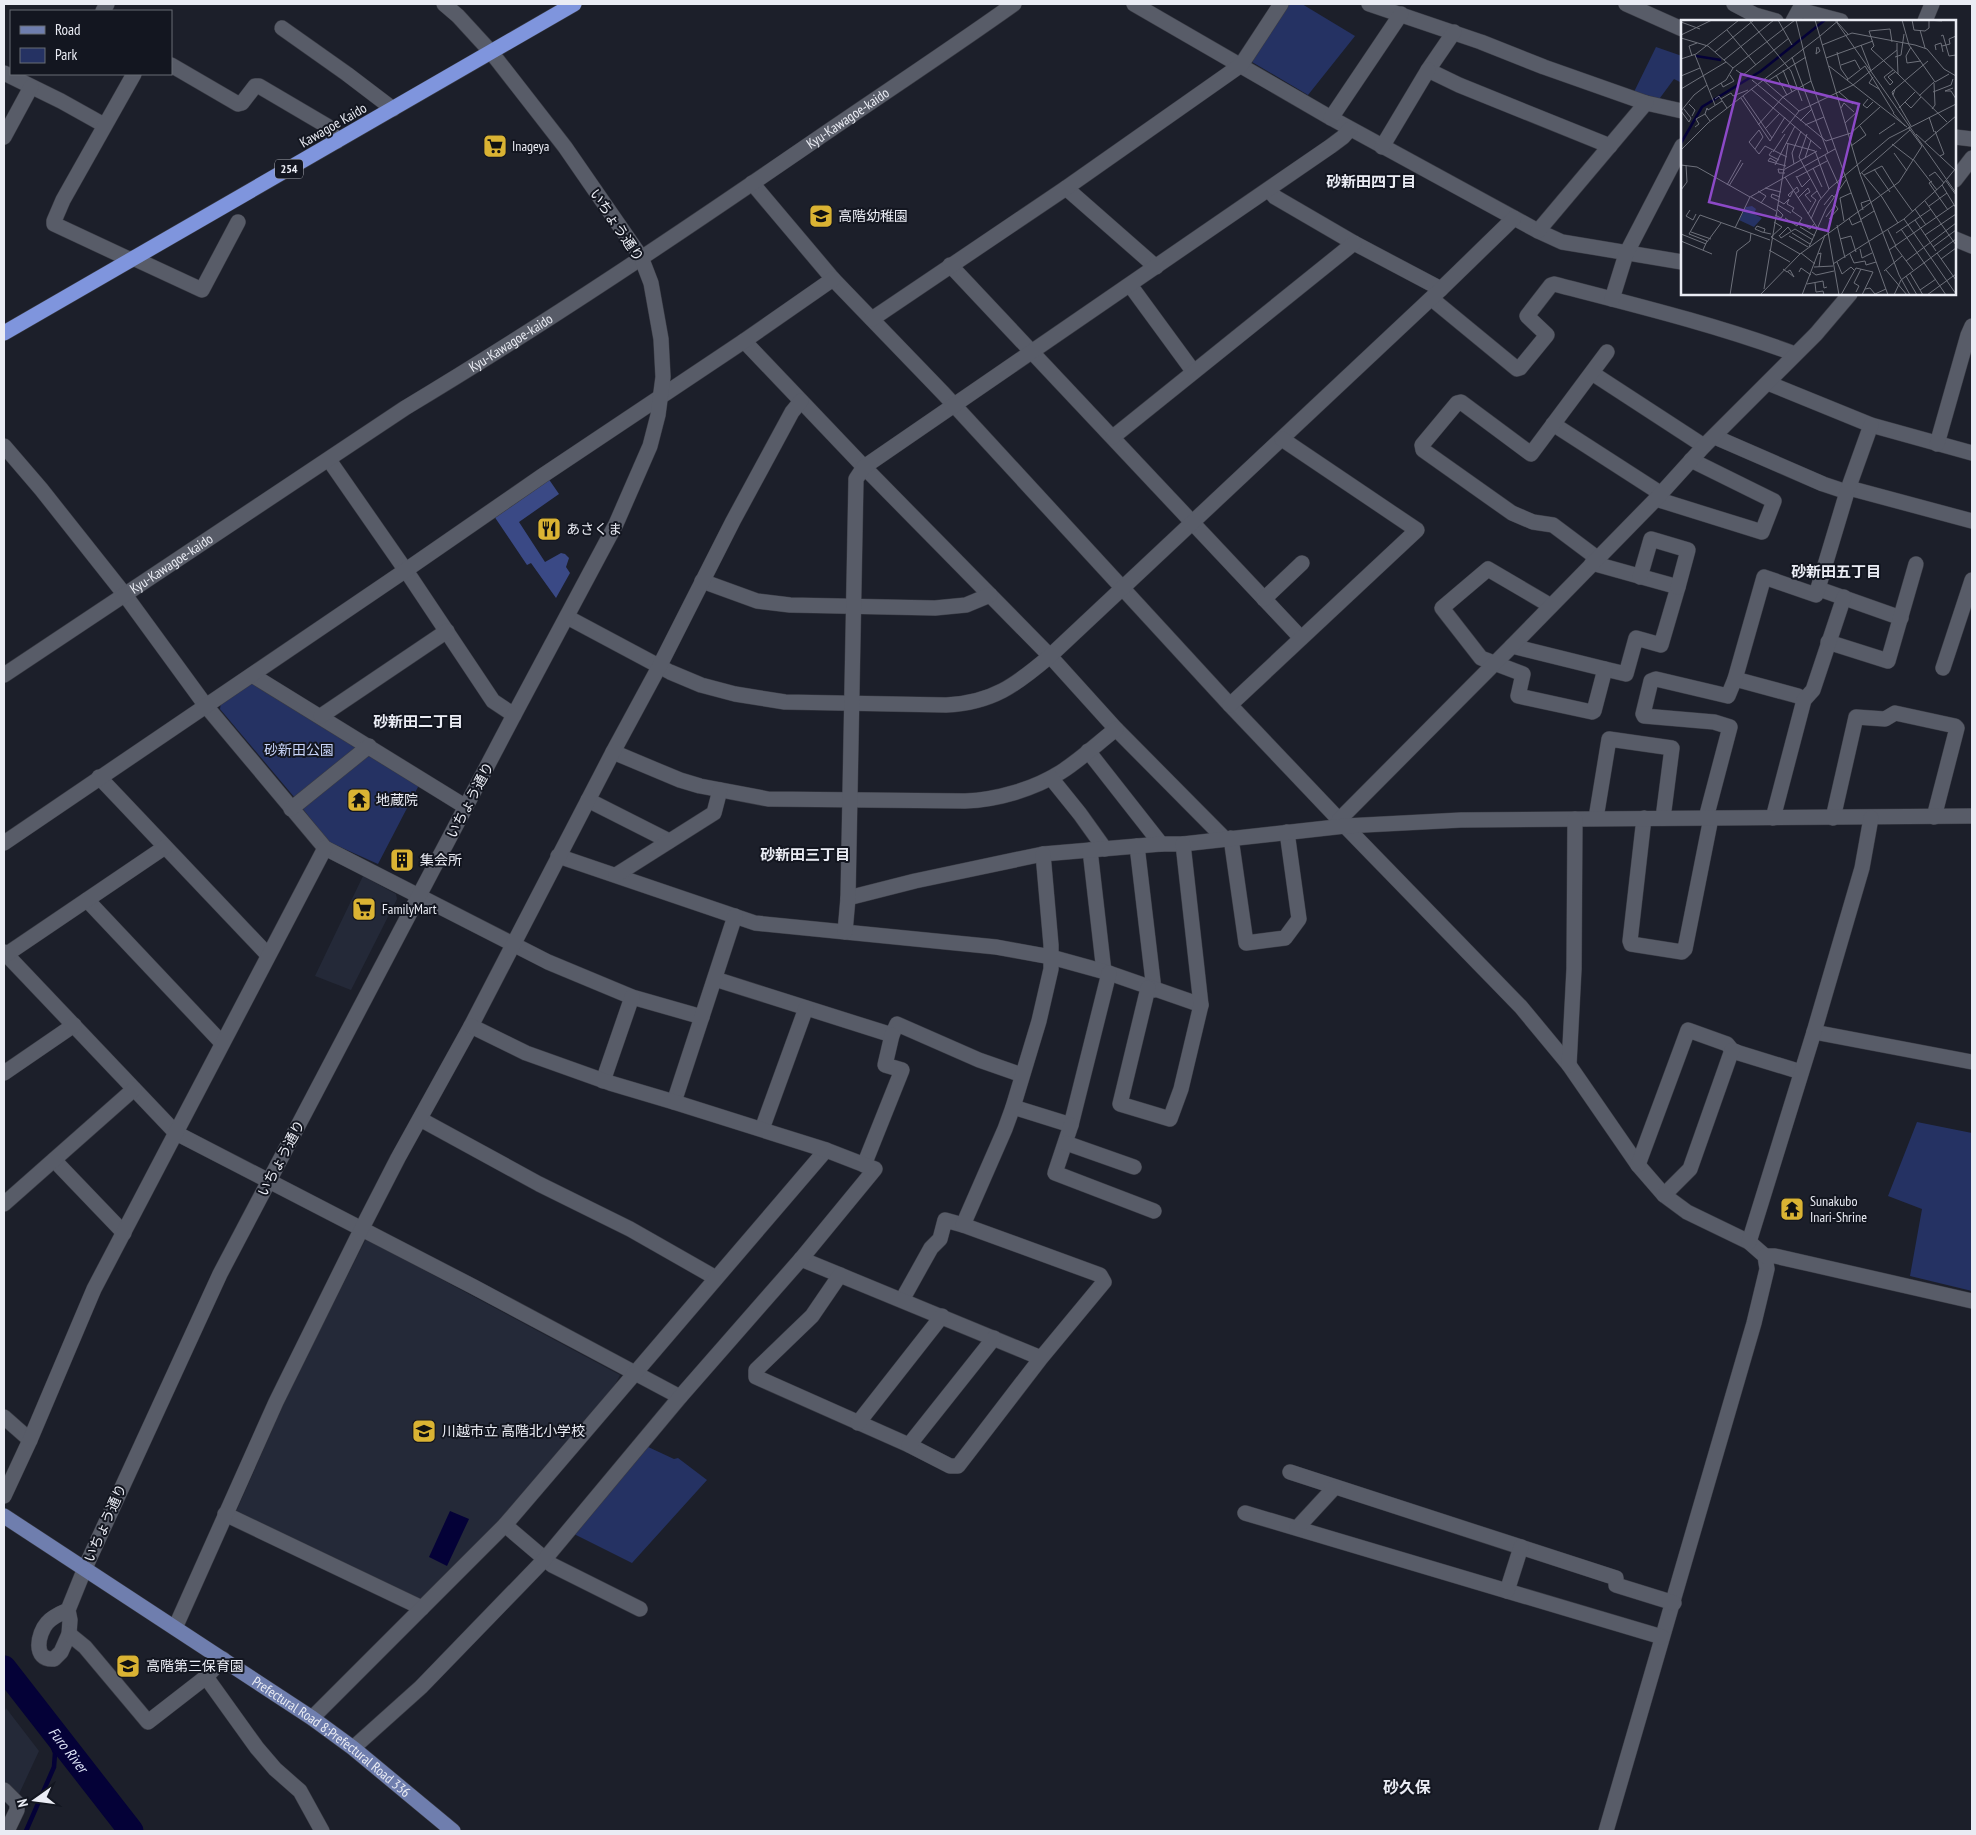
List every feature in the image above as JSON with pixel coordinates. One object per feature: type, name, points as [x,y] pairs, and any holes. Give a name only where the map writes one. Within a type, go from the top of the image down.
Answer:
[{"type":"highway","name":"Kawagoe Kaido","points":[[4,333],[574,4]]},
{"type":"main road","name":"Prefectural Road 8;Prefectural Road 336","points":[[4,1516],[312,1718],[353,1748],[453,1831]]},
{"type":"street","name":"いちょう通り","points":[[68,1610],[48,1623],[39,1640],[38,1646],[44,1657],[54,1659],[62,1652],[69,1634],[70,1620],[68,1610],[85,1568],[220,1274],[616,524],[650,446],[662,396],[662,357],[659,325],[651,283],[641,257],[565,148],[491,52],[458,16],[444,4]]},
{"type":"street","points":[[1134,4],[1382,147],[1538,231],[1562,242],[1681,262]]},
{"type":"street","points":[[872,318],[1066,188],[1241,65],[1281,4]]},
{"type":"street","points":[[1369,4],[1454,32],[1646,103],[1681,112]]},
{"type":"street","points":[[1626,4],[1681,29]]},
{"type":"street","points":[[1734,4],[1773,20]]},
{"type":"street","points":[[1925,20],[1932,4]]},
{"type":"street","name":"Kyu-Kawagoe-kaido","points":[[4,676],[405,408],[468,371],[752,183],[955,46],[1007,6]]},
{"type":"street","points":[[1794,20],[1799,10],[1837,20]]},
{"type":"street","points":[[1331,118],[1401,14]]},
{"type":"street","points":[[282,28],[393,109]]},
{"type":"street","points":[[1382,147],[1428,70],[1454,32]]},
{"type":"street","points":[[172,66],[238,104],[242,103],[254,86],[259,86],[327,126],[337,141]]},
{"type":"street","points":[[1428,70],[1459,85],[1610,146]]},
{"type":"street","points":[[4,73],[104,125]]},
{"type":"street","points":[[133,75],[63,200],[54,224],[202,290],[238,222]]},
{"type":"street","points":[[4,137],[31,87]]},
{"type":"street","points":[[1538,231],[1646,103]]},
{"type":"street","points":[[845,932],[848,898],[850,702],[856,479],[864,467],[1269,190],[1343,137],[1350,129]]},
{"type":"street","points":[[1956,136],[1972,139]]},
{"type":"street","points":[[1612,299],[1626,254],[1681,148]]},
{"type":"street","points":[[1956,179],[1972,158]]},
{"type":"street","points":[[752,183],[833,279],[954,405],[1230,705],[1521,1007],[1569,1064],[1638,1165],[1664,1195],[1687,1212],[1749,1242],[1765,1256],[1767,1269],[1754,1323],[1674,1603],[1662,1637],[1606,1831]]},
{"type":"street","points":[[1066,188],[1156,267]]},
{"type":"street","points":[[1269,190],[1275,197],[1437,294],[1517,369],[1520,368],[1548,335],[1528,316],[1551,285],[1554,284],[1762,341],[1795,354]]},
{"type":"street","points":[[567,618],[659,667],[701,685],[735,694],[785,702],[850,702],[924,706],[966,704],[986,699],[1013,686],[1050,656],[1437,294],[1514,218]]},
{"type":"street","points":[[1956,239],[1972,246]]},
{"type":"street","points":[[1113,437],[1354,243]]},
{"type":"street","points":[[950,265],[1301,638]]},
{"type":"street","points":[[4,843],[833,279]]},
{"type":"street","points":[[1130,285],[1193,371]]},
{"type":"street","points":[[1342,823],[1709,441],[1816,334],[1849,295]]},
{"type":"street","points":[[1937,444],[1972,326]]},
{"type":"street","points":[[744,341],[864,467],[1050,656],[1116,729],[1228,838],[1246,943],[1285,938],[1299,919],[1287,832]]},
{"type":"street","points":[[1608,352],[1531,454],[1461,402],[1457,403],[1422,444],[1423,450],[1512,513],[1533,522],[1553,525],[1595,561],[1640,577],[1678,587]]},
{"type":"street","points":[[1592,373],[1709,441],[1822,484],[1972,522]]},
{"type":"street","points":[[1768,383],[1871,425],[1972,453]]},
{"type":"street","points":[[175,1628],[280,1394],[361,1230],[471,1026],[612,752],[659,667],[702,580],[792,412],[801,401]]},
{"type":"street","points":[[1553,424],[1658,496],[1762,532],[1774,501],[1691,460]]},
{"type":"street","points":[[1644,818],[1630,944],[1682,952],[1685,949],[1709,818],[1731,730],[1730,727],[1714,722],[1644,716],[1651,681],[1656,679],[1728,696],[1735,679],[1764,577],[1816,595],[1848,490],[1871,425]]},
{"type":"street","points":[[1230,705],[1417,530],[1282,439]]},
{"type":"street","points":[[4,446],[47,496],[125,595],[206,706],[325,848],[548,962],[632,996],[702,1017]]},
{"type":"street","points":[[329,460],[406,570],[493,701],[514,715]]},
{"type":"street","points":[[1512,646],[1626,674],[1636,638],[1661,645],[1688,550],[1651,539],[1640,577]]},
{"type":"street","points":[[1264,599],[1302,563]]},
{"type":"street","points":[[1828,642],[1888,661],[1902,618],[1916,564]]},
{"type":"street","points":[[1551,606],[1488,569],[1442,608],[1481,658],[1523,674],[1518,696],[1592,712],[1594,711],[1605,668]]},
{"type":"street","points":[[702,580],[771,604],[948,608],[966,606],[990,595]]},
{"type":"street","points":[[1944,668],[1972,580]]},
{"type":"street","points":[[1819,589],[1902,618]]},
{"type":"street","points":[[1773,818],[1804,700],[1813,690],[1844,597]]},
{"type":"street","points":[[321,716],[447,631]]},
{"type":"street","points":[[252,675],[466,807]]},
{"type":"street","points":[[1735,679],[1798,696],[1804,700]]},
{"type":"street","points":[[1832,818],[1856,717],[1885,719],[1895,714],[1955,726],[1957,728],[1934,817]]},
{"type":"street","points":[[612,752],[680,780],[768,799],[976,801],[997,797],[1051,778],[1071,765],[1116,729]]},
{"type":"street","points":[[1596,818],[1608,739],[1672,748],[1663,818]]},
{"type":"street","points":[[291,809],[369,746]]},
{"type":"street","points":[[1088,750],[1161,844]]},
{"type":"street","points":[[99,777],[268,955]]},
{"type":"street","points":[[1051,778],[1080,814],[1098,849],[1106,973],[1071,1125],[1055,1173],[1154,1211]]},
{"type":"street","points":[[616,875],[714,814],[720,790]]},
{"type":"street","points":[[588,800],[669,841]]},
{"type":"street","points":[[848,898],[915,881],[1043,854],[1161,844],[1183,844],[1287,832],[1342,823],[1596,818],[1972,816]]},
{"type":"street","points":[[1749,1242],[1862,868],[1871,818]]},
{"type":"street","points":[[1569,1064],[1574,969],[1575,819]]},
{"type":"street","points":[[1137,846],[1151,989],[1120,1104],[1170,1119],[1181,1089],[1201,1005],[1183,844]]},
{"type":"street","points":[[165,847],[5,954],[176,1133],[474,1287],[680,1397]]},
{"type":"street","points":[[4,1496],[30,1440],[94,1289],[325,848]]},
{"type":"street","points":[[963,1225],[1006,1129],[1051,969],[1043,854]]},
{"type":"street","points":[[558,856],[755,923],[996,947],[1051,957],[1106,973],[1201,1005]]},
{"type":"street","points":[[87,900],[222,1043]]},
{"type":"street","points":[[674,1102],[735,916]]},
{"type":"street","points":[[715,979],[892,1036]]},
{"type":"street","points":[[603,1080],[632,996]]},
{"type":"street","points":[[762,1129],[806,1008]]},
{"type":"street","points":[[864,1165],[902,1070],[885,1065],[897,1024],[979,1060],[1022,1075]]},
{"type":"street","points":[[4,1073],[74,1025]]},
{"type":"street","points":[[353,1748],[421,1687],[544,1560],[680,1397],[801,1259],[875,1169],[826,1150],[640,1093],[526,1053],[471,1026]]},
{"type":"street","points":[[1638,1165],[1688,1030],[1727,1044],[1732,1050],[1801,1072]]},
{"type":"street","points":[[1814,1032],[1972,1062]]},
{"type":"street","points":[[1664,1195],[1690,1169],[1732,1050]]},
{"type":"street","points":[[4,1204],[134,1089]]},
{"type":"street","points":[[1013,1107],[1071,1125]]},
{"type":"street","points":[[420,1119],[539,1184],[630,1229],[716,1278]]},
{"type":"street","points":[[1066,1143],[1134,1167]]},
{"type":"street","points":[[312,1718],[505,1525],[826,1150]]},
{"type":"street","points":[[54,1160],[124,1233]]},
{"type":"street","points":[[840,1275],[812,1316],[756,1370],[756,1377],[909,1445],[950,1466],[958,1466],[1041,1358],[1104,1282],[1100,1276],[946,1220],[940,1239],[931,1248],[902,1300]]},
{"type":"street","points":[[1765,1256],[1775,1256],[1972,1301]]},
{"type":"street","points":[[801,1259],[1041,1358]]},
{"type":"street","points":[[858,1423],[942,1316]]},
{"type":"street","points":[[909,1445],[994,1338]]},
{"type":"street","points":[[4,1417],[30,1440]]},
{"type":"street","points":[[1290,1472],[1334,1488],[1616,1578],[1616,1585],[1674,1603]]},
{"type":"street","points":[[1297,1528],[1334,1488]]},
{"type":"street","points":[[1245,1513],[1662,1637]]},
{"type":"street","points":[[225,1514],[422,1608]]},
{"type":"street","points":[[505,1525],[552,1565],[640,1609]]},
{"type":"street","points":[[1507,1591],[1521,1547]]},
{"type":"street","points":[[69,1634],[85,1647],[148,1722],[206,1677],[223,1659]]},
{"type":"street","points":[[206,1677],[257,1748],[275,1769],[300,1791],[322,1831]]},
{"type":"street","points":[[4,1790],[17,1803],[17,1810],[7,1831]]},
{"type":"shaded area","points":[[548,478],[559,494],[519,522],[545,562],[561,553],[569,558],[566,567],[570,573],[556,598],[531,563],[527,565],[494,516]]},
{"type":"shaded area","points":[[363,876],[396,894],[397,899],[351,990],[315,976]]},
{"type":"shaded area","name":"川越市立 高階北小学校","points":[[366,1239],[620,1375],[612,1391],[505,1514],[422,1600],[235,1514],[295,1378]]},
{"type":"shaded area","points":[[450,1511],[469,1519],[447,1566],[429,1557]]},
{"type":"shaded area","points":[[6,1708],[39,1751],[19,1794],[4,1784],[4,1713]]},
{"type":"green space","points":[[1286,4],[1302,4],[1355,36],[1308,95],[1252,62],[1251,57]]},
{"type":"green space","points":[[1656,47],[1681,56],[1681,82],[1674,79],[1657,102],[1633,94]]},
{"type":"green space","name":"砂新田公園","points":[[253,681],[356,744],[356,748],[295,798],[220,709],[221,703]]},
{"type":"green space","points":[[367,752],[419,785],[378,864],[329,842],[303,809]]},
{"type":"green space","points":[[1917,1122],[1972,1133],[1972,1291],[1910,1276],[1922,1209],[1888,1196]]},
{"type":"green space","points":[[646,1446],[674,1459],[678,1458],[707,1480],[632,1563],[570,1532]]},
{"type":"waterway","name":"Furo River","points":[[4,1668],[131,1831]]},
{"type":"waterway","points":[[26,1831],[54,1767],[55,1753],[42,1718]]},
{"type":"place","name":"Inageya","points":[[495,146]]},
{"type":"place","name":"高階幼稚園","points":[[821,216]]},
{"type":"place","name":"あさくま","points":[[549,529]]},
{"type":"place","name":"地蔵院","points":[[359,800]]},
{"type":"place","name":"集会所","points":[[402,860]]},
{"type":"place","name":"FamilyMart","points":[[364,909]]},
{"type":"place","name":"Sunakubo Inari-Shrine","points":[[1792,1209]]},
{"type":"place","name":"川越市立 高階北小学校","points":[[424,1431]]},
{"type":"place","name":"高階第三保育園","points":[[128,1666]]},
{"type":"district","name":"砂新田四丁目","points":[[1371,182]]},
{"type":"district","name":"砂新田五丁目","points":[[1836,572]]},
{"type":"district","name":"砂新田二丁目","points":[[418,722]]},
{"type":"district","name":"砂新田三丁目","points":[[805,855]]},
{"type":"district","name":"砂久保","points":[[1407,1787]]}]
